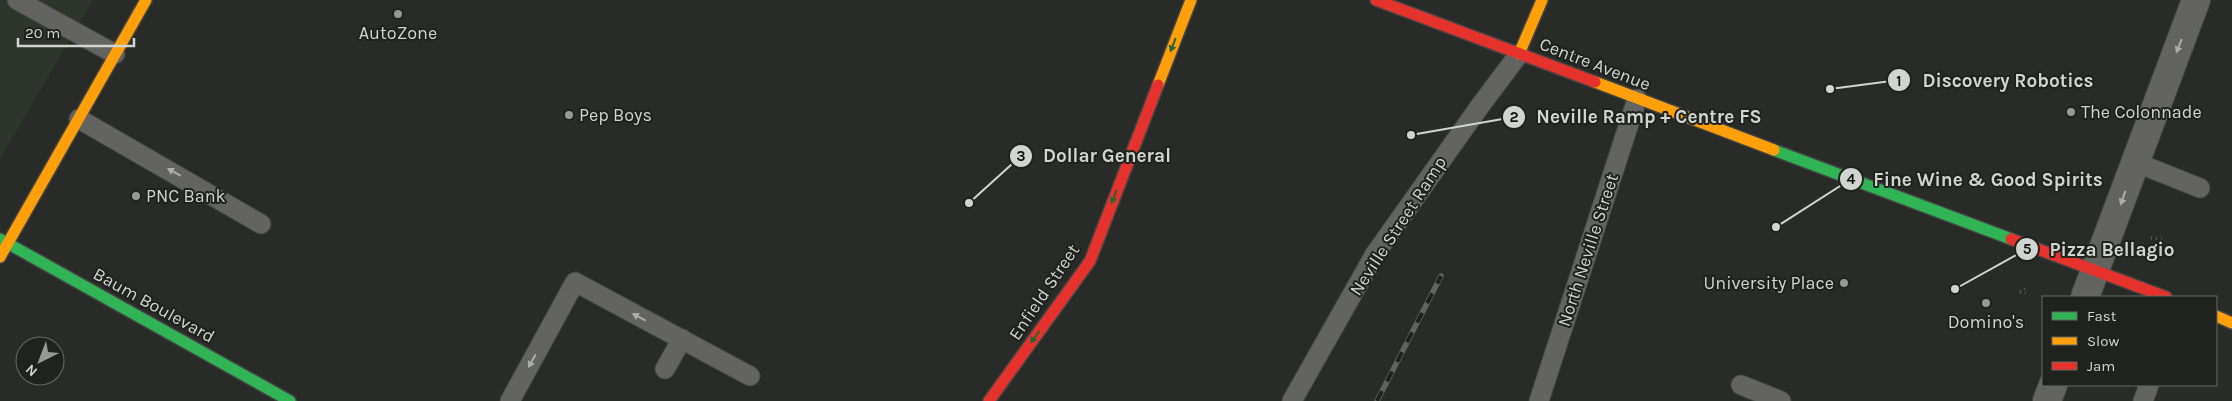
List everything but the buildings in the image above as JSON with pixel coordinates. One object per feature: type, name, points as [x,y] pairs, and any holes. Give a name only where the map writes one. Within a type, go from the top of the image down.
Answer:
[{"type":"main road","points":[[0,257],[4,241],[78,119],[146,0]]},
{"type":"main road","name":"Enfield Street","points":[[989,401],[1090,261],[1190,0]]},
{"type":"main road","name":"Centre Avenue","points":[[1376,0],[2163,296]]},
{"type":"main road","points":[[1519,54],[1542,0]]},
{"type":"main road","name":"Baum Boulevard","points":[[4,241],[290,401]]},
{"type":"main road","points":[[2217,316],[2232,323]]},
{"type":"street","points":[[2085,296],[2196,0]]},
{"type":"street","points":[[2047,401],[2053,386]]},
{"type":"lane","points":[[17,0],[115,54]]},
{"type":"lane","name":"Neville Street Ramp","points":[[1292,401],[1375,254],[1519,54]]},
{"type":"lane","name":"North Neville Street","points":[[1539,401],[1637,99]]},
{"type":"lane","points":[[78,119],[261,224]]},
{"type":"lane","points":[[2135,162],[2200,188]]},
{"type":"lane","points":[[510,401],[574,282],[750,376]]},
{"type":"lane","points":[[665,369],[682,339]]},
{"type":"lane","points":[[1741,385],[1781,401]]},
{"type":"lane","points":[[2143,401],[2149,386]]},
{"type":"path","points":[[2151,238],[2162,239]]},
{"type":"path","points":[[2156,250],[2163,245]]},
{"type":"path","points":[[2028,287],[2020,292],[2030,294]]},
{"type":"shaded area","points":[[0,0],[93,0],[0,159]]},
{"type":"railway","points":[[1377,401],[1441,276]]},
{"type":"traffic: fast","points":[[1774,150],[2011,239]]},
{"type":"traffic: fast","points":[[0,239],[290,401]]},
{"type":"traffic: slow","points":[[0,257],[146,0]]},
{"type":"traffic: slow","points":[[1158,85],[1191,0]]},
{"type":"traffic: slow","points":[[1519,54],[1542,0]]},
{"type":"traffic: slow","points":[[1595,82],[1774,150]]},
{"type":"traffic: slow","points":[[2217,316],[2232,323]]},
{"type":"traffic: jam","points":[[1376,0],[1595,82]]},
{"type":"traffic: jam","points":[[989,401],[1090,261],[1158,85]]},
{"type":"traffic: jam","points":[[2011,239],[2163,296]]},
{"type":"place","name":"AutoZone","points":[[398,14]]},
{"type":"place","name":"Discovery Robotics","points":[[1830,89]]},
{"type":"place","name":"The Colonnade","points":[[2071,112]]},
{"type":"place","name":"Pep Boys","points":[[569,115]]},
{"type":"place","name":"Neville Ramp + Centre FS","points":[[1411,135]]},
{"type":"place","name":"PNC Bank","points":[[136,196]]},
{"type":"place","name":"Dollar General","points":[[969,203]]},
{"type":"place","name":"Fine Wine & Good Spirits","points":[[1776,227]]},
{"type":"place","name":"University Place","points":[[1844,283]]},
{"type":"place","name":"Pizza Bellagio","points":[[1955,289]]},
{"type":"place","name":"Domino's","points":[[1986,303]]}]
